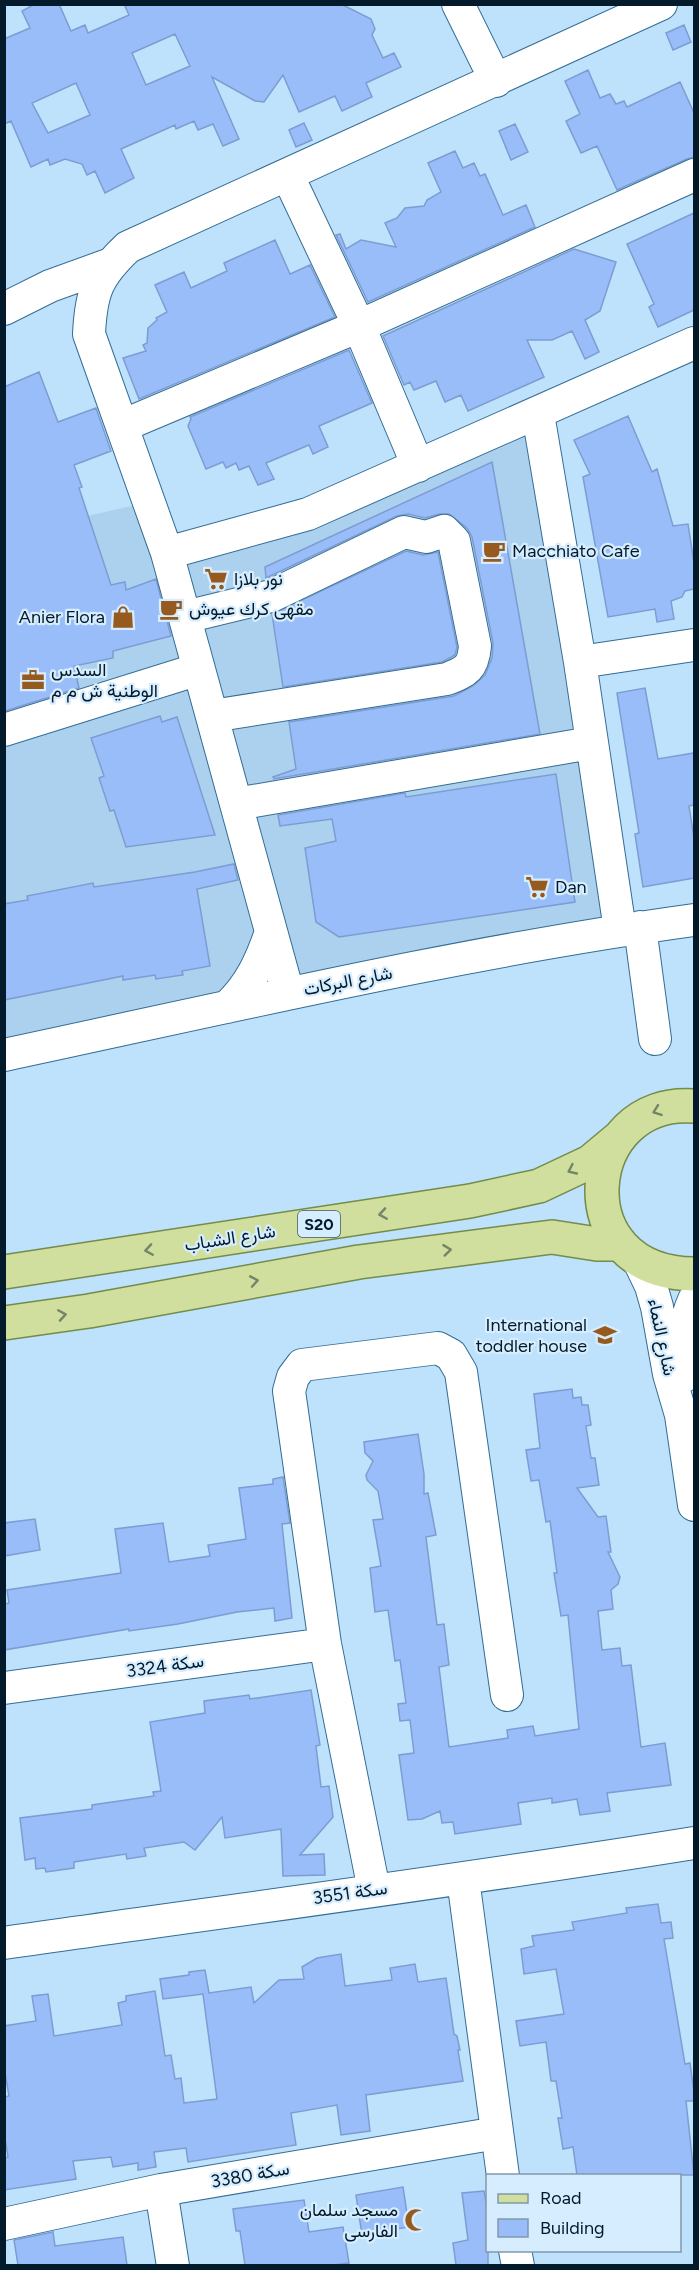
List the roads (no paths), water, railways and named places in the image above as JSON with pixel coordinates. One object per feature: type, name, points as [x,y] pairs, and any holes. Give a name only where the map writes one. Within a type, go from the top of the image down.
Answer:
[{"type":"main road","name":"S20","points":[[630,1252],[608,1225],[602,1202],[602,1179],[608,1157],[620,1137],[643,1117],[675,1106],[694,1106]]},
{"type":"main road","name":"شارع الشباب","points":[[4,1272],[470,1201],[539,1186],[590,1162],[620,1137]]},
{"type":"main road","points":[[4,1323],[89,1311],[358,1262],[552,1237],[630,1252],[656,1270],[675,1274],[694,1274]]},
{"type":"street","points":[[458,4],[496,81]]},
{"type":"street","points":[[288,993],[167,554],[89,334],[90,310],[96,287],[108,265],[128,247],[661,4]]},
{"type":"street","points":[[122,426],[359,326],[694,175]]},
{"type":"street","points":[[288,176],[359,326],[418,466]]},
{"type":"street","points":[[4,309],[50,285],[108,265]]},
{"type":"street","points":[[167,554],[308,514],[694,343]]},
{"type":"street","points":[[538,414],[580,662],[591,743],[655,1039]]},
{"type":"street","points":[[185,617],[271,596],[404,532],[426,537],[444,531],[454,542],[475,646],[473,661],[465,672],[447,679],[212,716]]},
{"type":"street","points":[[580,662],[694,645]]},
{"type":"street","points":[[4,730],[199,669]]},
{"type":"street","points":[[236,804],[591,743]]},
{"type":"street","name":"شارع البركات","points":[[4,1055],[343,982],[630,929],[694,920]]},
{"type":"street","points":[[271,932],[292,956],[309,969],[343,982]]},
{"type":"street","points":[[227,1007],[241,994],[258,968],[271,932]]},
{"type":"street","name":"شارع النماء","points":[[630,1252],[651,1286],[657,1307],[669,1374],[681,1415],[694,1505]]},
{"type":"street","name":"شارع النماء","points":[[681,1415],[684,1334],[694,1300]]},
{"type":"street","points":[[374,1890],[325,1644],[289,1392],[293,1377],[302,1365],[438,1348],[451,1355],[461,1372],[507,1695]]},
{"type":"street","name":"سكة 3324","points":[[4,1688],[325,1644]]},
{"type":"street","name":"سكة 3551","points":[[4,1943],[463,1879],[694,1843]]},
{"type":"street","points":[[463,1879],[503,2174]]},
{"type":"street","name":"سكة 3380","points":[[4,2224],[161,2190],[497,2133]]},
{"type":"street","points":[[161,2190],[173,2265]]},
{"type":"place","name":"Macchiato Cafe","points":[[494,551]]},
{"type":"place","name":"نور بلازا","points":[[216,579]]},
{"type":"place","name":"مقهى كرك عيوش","points":[[171,609]]},
{"type":"place","name":"Anier Flora","points":[[123,617]]},
{"type":"place","name":"السدس الوطنیة ش م م","points":[[33,680]]},
{"type":"place","name":"Dan","points":[[537,887]]},
{"type":"place","name":"International toddler house","points":[[605,1335]]},
{"type":"place","name":"مسجد سلمان الفارسى","points":[[416,2220]]}]
